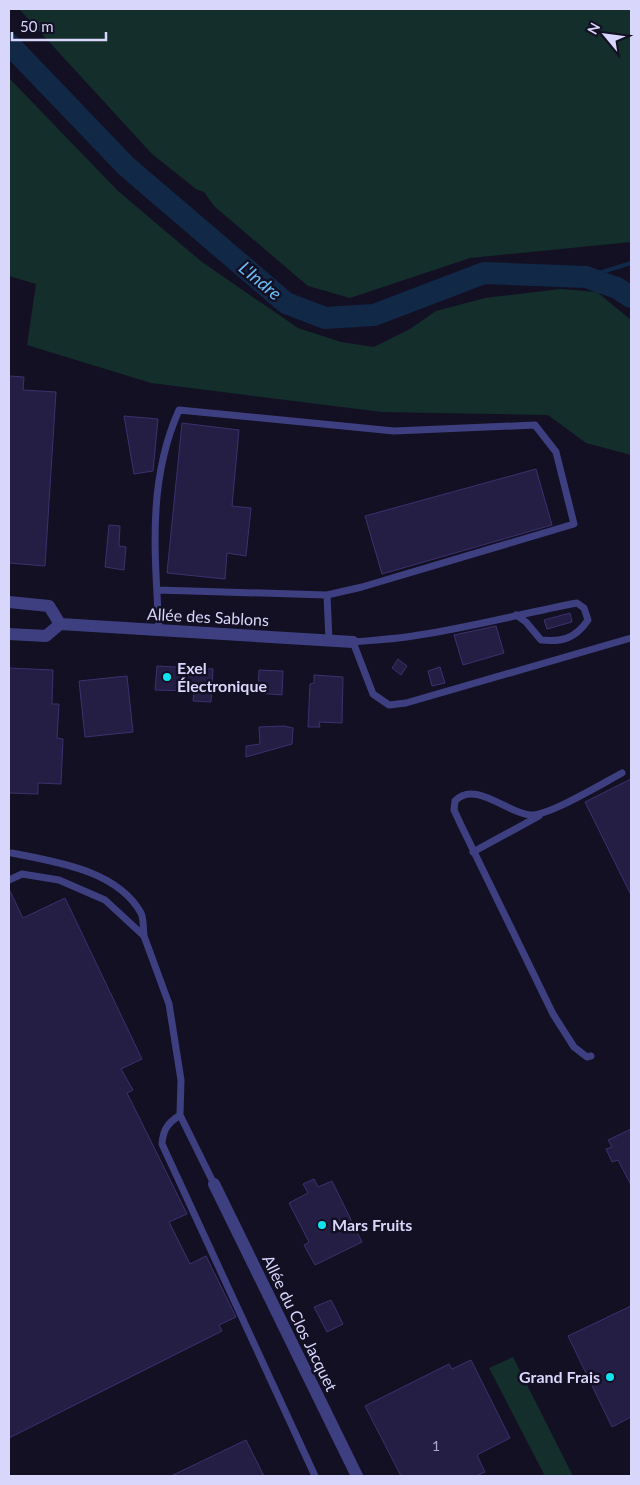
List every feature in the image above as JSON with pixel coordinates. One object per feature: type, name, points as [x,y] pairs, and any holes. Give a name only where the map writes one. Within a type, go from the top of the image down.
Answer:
[{"type":"street","points":[[9,602],[49,606],[60,624],[46,636],[9,634]]},
{"type":"street","name":"Allée des Sablons","points":[[60,624],[353,642]]},
{"type":"street","name":"Allée du Clos Jacquet","points":[[214,1184],[357,1476]]},
{"type":"lane","points":[[156,590],[327,595],[372,585],[574,524],[556,452],[535,425],[394,431],[179,410],[168,433],[156,492],[153,536],[158,630]]},
{"type":"lane","points":[[327,595],[329,640]]},
{"type":"lane","points":[[516,615],[526,622],[541,640],[557,641],[579,633],[588,620],[584,608],[577,603],[516,615],[417,636],[353,642],[373,694],[389,705],[406,703],[631,638]]},
{"type":"lane","points":[[474,852],[622,773]]},
{"type":"lane","points":[[550,810],[532,815],[518,812],[487,798],[471,794],[460,796],[455,801],[454,810],[553,1014],[580,1053],[586,1057],[592,1056]]},
{"type":"lane","points":[[12,854],[98,876],[122,890],[142,914],[144,936],[169,1004],[181,1080],[180,1115],[214,1184]]},
{"type":"lane","points":[[9,880],[22,874],[59,880],[105,900],[144,936]]},
{"type":"lane","points":[[180,1115],[168,1123],[163,1133],[162,1144],[315,1476]]},
{"type":"green space","points":[[19,9],[631,9],[631,242],[470,258],[350,298],[308,286],[214,206],[204,192],[196,189],[152,154]]},
{"type":"green space","points":[[9,78],[118,191],[202,262],[298,328],[341,342],[374,347],[410,329],[436,311],[485,298],[561,289],[597,292],[631,320],[631,455],[586,443],[548,415],[382,412],[151,383],[27,345],[36,284],[9,276]]},
{"type":"green space","points":[[513,1357],[573,1476],[545,1476],[489,1368]]},
{"type":"building","points":[[9,376],[24,377],[23,390],[56,392],[45,566],[9,563]]},
{"type":"building","points":[[124,416],[158,419],[153,471],[134,474]]},
{"type":"building","points":[[182,423],[239,430],[232,506],[251,508],[246,556],[227,553],[225,579],[167,573]]},
{"type":"building","points":[[536,469],[552,525],[382,574],[365,516]]},
{"type":"building","points":[[109,525],[120,526],[119,546],[126,547],[124,570],[105,567]]},
{"type":"building","points":[[570,613],[572,622],[547,629],[544,620]]},
{"type":"building","points":[[496,626],[504,653],[463,665],[454,635]]},
{"type":"building","points":[[398,659],[407,666],[401,675],[392,668]]},
{"type":"building","points":[[157,666],[213,669],[211,702],[193,701],[194,691],[155,690]]},
{"type":"building","points":[[440,667],[445,683],[432,686],[428,671]]},
{"type":"building","points":[[9,668],[53,670],[52,704],[59,704],[57,738],[63,739],[61,784],[38,783],[38,794],[9,793]]},
{"type":"building","points":[[259,670],[283,671],[282,695],[258,693]]},
{"type":"building","points":[[314,675],[343,677],[342,723],[319,722],[320,727],[308,727],[310,684],[314,683]]},
{"type":"building","points":[[127,676],[133,732],[85,737],[79,681]]},
{"type":"building","points":[[284,726],[293,728],[292,744],[246,757],[246,746],[260,744],[259,727]]},
{"type":"building","points":[[631,779],[631,895],[585,802]]},
{"type":"building","points":[[9,889],[23,918],[65,898],[142,1059],[121,1069],[133,1090],[127,1093],[187,1214],[169,1222],[190,1264],[206,1256],[236,1317],[219,1325],[222,1331],[9,1438]]},
{"type":"building","points":[[631,1129],[631,1185],[618,1160],[612,1162],[606,1149],[612,1147],[608,1140]]},
{"type":"building","points":[[314,1179],[318,1187],[332,1181],[362,1242],[315,1265],[304,1245],[309,1242],[289,1203],[308,1193],[303,1184]]},
{"type":"building","points":[[331,1300],[343,1324],[327,1332],[314,1307]]},
{"type":"building","name":"Grand Frais","points":[[631,1306],[631,1417],[612,1427],[568,1336]]},
{"type":"building","points":[[471,1360],[510,1438],[477,1455],[485,1472],[476,1476],[401,1476],[365,1406],[449,1364],[452,1369]]},
{"type":"building","points":[[246,1440],[264,1476],[171,1476]]},
{"type":"waterway","name":"L'Indre","points":[[9,44],[126,166],[286,303],[325,318],[374,315],[484,273],[586,277],[617,288],[631,297]]},
{"type":"waterway","points":[[586,277],[631,263]]},
{"type":"place","name":"Exel Électronique","points":[[167,677]]},
{"type":"place","name":"Mars Fruits","points":[[322,1225]]},
{"type":"place","name":"Grand Frais","points":[[610,1377]]}]
